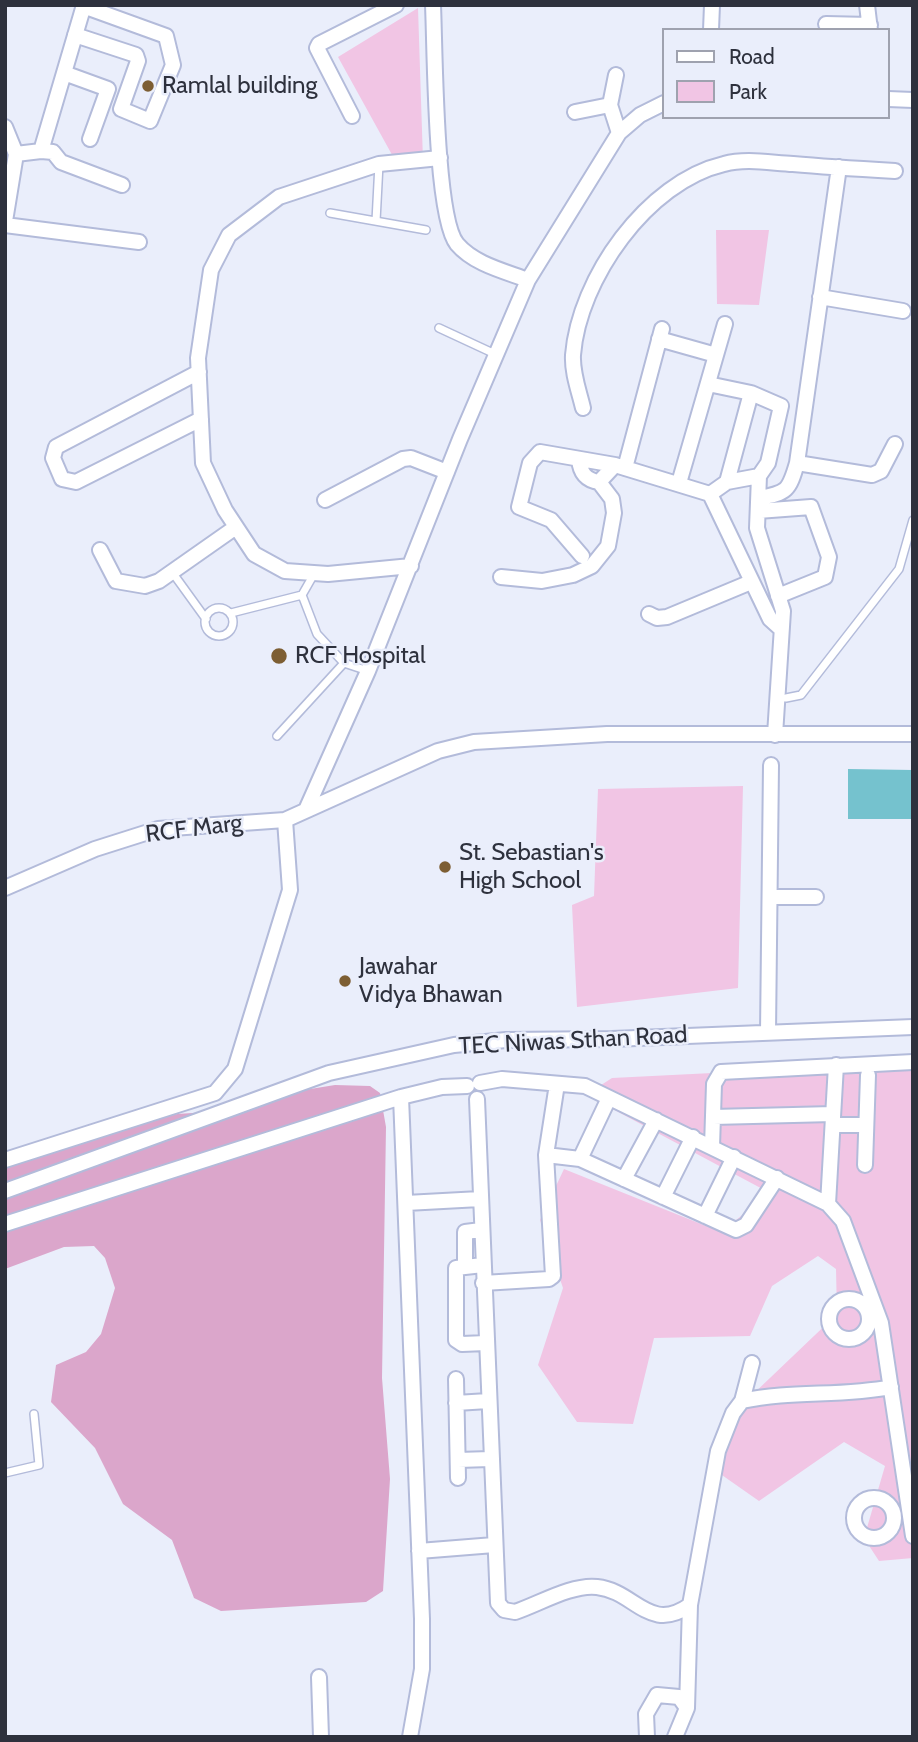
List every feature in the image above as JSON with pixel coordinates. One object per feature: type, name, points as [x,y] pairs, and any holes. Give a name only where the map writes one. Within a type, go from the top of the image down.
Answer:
[{"type":"street","points":[[352,116],[317,48],[396,5]]},
{"type":"street","points":[[433,5],[440,158],[447,226],[455,242],[469,256],[528,280]]},
{"type":"street","points":[[711,28],[712,5]]},
{"type":"street","points":[[826,24],[870,27],[867,5]]},
{"type":"street","points":[[41,151],[83,6],[166,36],[173,65],[150,121],[123,111],[121,107],[138,61],[136,55],[75,35]]},
{"type":"street","points":[[64,73],[107,89],[90,139]]},
{"type":"street","points":[[575,112],[610,105],[614,99],[616,75]]},
{"type":"street","points":[[890,99],[913,100]]},
{"type":"street","points":[[306,810],[368,671],[495,354],[528,280],[619,133],[640,115],[662,104]]},
{"type":"street","points":[[610,105],[619,133]]},
{"type":"street","points":[[6,130],[16,154],[5,223],[139,242]]},
{"type":"street","points":[[16,154],[53,152],[61,162],[122,185]]},
{"type":"street","points":[[411,566],[315,573],[285,571],[254,554],[236,527],[203,463],[199,372],[209,281],[218,252],[229,235],[279,197],[379,164],[440,158]]},
{"type":"street","points":[[583,408],[573,358],[582,309],[595,279],[614,248],[658,200],[676,185],[725,163],[750,161],[895,171]]},
{"type":"street","points":[[758,505],[782,494],[791,485],[797,463],[839,167]]},
{"type":"street","points":[[820,297],[903,311]]},
{"type":"street","points":[[679,483],[725,324]]},
{"type":"street","points":[[579,459],[581,472],[589,480],[599,482],[620,466],[661,334],[716,355]]},
{"type":"street","points":[[199,372],[56,447],[53,458],[62,479],[76,482],[201,419]]},
{"type":"street","points":[[708,384],[751,393],[781,406],[768,463],[759,476],[757,528],[783,611],[775,735]]},
{"type":"street","points":[[727,482],[751,393]]},
{"type":"street","points":[[797,463],[872,475],[886,466],[895,444]]},
{"type":"street","points":[[599,482],[612,499],[614,513],[608,545],[592,566],[581,563],[551,520],[519,507],[518,499],[535,455],[540,452],[620,466],[710,494],[770,619],[780,628]]},
{"type":"street","points":[[325,500],[403,459],[411,458],[447,472]]},
{"type":"street","points":[[710,494],[727,482],[759,476]]},
{"type":"street","points":[[758,505],[811,507],[829,557],[825,577],[778,596]]},
{"type":"street","points":[[100,550],[116,581],[145,586],[172,572],[236,527]]},
{"type":"street","points":[[501,577],[542,581],[581,563]]},
{"type":"street","points":[[649,614],[657,618],[667,617],[751,582]]},
{"type":"street","name":"RCF Marg","points":[[5,888],[95,849],[158,829],[285,820],[438,751],[474,742],[607,734],[913,734]]},
{"type":"street","points":[[768,1032],[771,765]]},
{"type":"street","points":[[5,1160],[215,1093],[235,1069],[290,890],[285,820]]},
{"type":"street","points":[[770,897],[816,897]]},
{"type":"street","name":"TEC Niwas Sthan Road","points":[[5,1191],[329,1073],[454,1045],[506,1040],[913,1027]]},
{"type":"street","points":[[712,1147],[714,1084],[721,1072],[913,1062]]},
{"type":"street","points":[[828,1204],[836,1065]]},
{"type":"street","points":[[865,1165],[868,1075]]},
{"type":"street","points":[[5,1224],[401,1097],[442,1087],[502,1079],[585,1086],[828,1204],[844,1221],[872,1309],[891,1387],[912,1533],[867,1537],[854,1521],[861,1503],[872,1499],[884,1501],[904,1490]]},
{"type":"street","points":[[474,1084],[484,1090],[477,1099],[495,1594],[504,1610],[515,1612],[587,1587],[610,1591],[657,1616],[670,1616],[690,1605]]},
{"type":"street","points":[[484,1283],[549,1279],[553,1276],[546,1155],[557,1084]]},
{"type":"street","points":[[401,1097],[422,1669],[410,1737]]},
{"type":"street","points":[[580,1159],[609,1098]]},
{"type":"street","points":[[713,1117],[833,1119],[866,1125]]},
{"type":"street","points":[[624,1179],[656,1120]]},
{"type":"street","points":[[663,1197],[693,1138]]},
{"type":"street","points":[[546,1155],[580,1159],[705,1216],[740,1229],[777,1178]]},
{"type":"street","points":[[705,1216],[734,1157]]},
{"type":"street","points":[[405,1203],[480,1199]]},
{"type":"street","points":[[465,1266],[465,1232],[481,1230]]},
{"type":"street","points":[[483,1265],[459,1266],[455,1272],[456,1340],[462,1344],[486,1343]]},
{"type":"street","points":[[675,1737],[687,1708],[690,1605],[718,1451],[733,1413],[742,1401],[752,1363]]},
{"type":"street","points":[[456,1379],[458,1478]]},
{"type":"street","points":[[742,1401],[771,1394],[865,1392],[891,1387]]},
{"type":"street","points":[[456,1403],[488,1401]]},
{"type":"street","points":[[458,1460],[490,1459]]},
{"type":"street","points":[[884,1501],[894,1516],[886,1534]]},
{"type":"street","points":[[419,1551],[494,1545]]},
{"type":"street","points":[[319,1677],[321,1737]]},
{"type":"street","points":[[647,1737],[646,1714],[657,1695],[679,1698],[687,1708]]},
{"type":"lane","points":[[376,221],[379,164]]},
{"type":"lane","points":[[330,213],[426,230]]},
{"type":"lane","points":[[439,328],[495,354]]},
{"type":"lane","points":[[786,698],[801,695],[899,569],[913,520]]},
{"type":"lane","points":[[172,572],[206,619],[209,632],[223,635],[233,626],[231,613]]},
{"type":"lane","points":[[206,619],[214,608],[223,608],[231,613],[302,595],[315,573]]},
{"type":"lane","points":[[302,595],[317,634],[344,663],[368,671]]},
{"type":"lane","points":[[277,736],[344,663]]},
{"type":"lane","points":[[5,1473],[39,1465],[34,1414]]},
{"type":"green space","points":[[418,8],[423,161],[396,162],[338,57]]},
{"type":"green space","points":[[716,230],[769,230],[759,305],[717,304]]},
{"type":"green space","points":[[743,786],[738,988],[577,1007],[572,905],[594,896],[598,789]]},
{"type":"green space","points":[[913,1063],[913,1558],[879,1561],[864,1538],[885,1466],[844,1442],[759,1501],[719,1473],[727,1419],[837,1314],[836,1269],[818,1256],[772,1286],[750,1336],[654,1338],[633,1424],[577,1422],[538,1365],[563,1288],[540,1220],[564,1169],[721,1232],[770,1193],[607,1106],[595,1089],[612,1078]]},
{"type":"shaded area","points":[[335,1085],[370,1086],[380,1093],[386,1127],[382,1378],[390,1479],[383,1591],[366,1602],[221,1611],[194,1598],[172,1540],[123,1504],[95,1448],[51,1402],[56,1365],[86,1352],[101,1334],[115,1288],[105,1258],[94,1246],[64,1247],[5,1269],[5,1165],[177,1114],[223,1111],[267,1096]]},
{"type":"water","points":[[848,769],[913,770],[913,819],[848,819]]},
{"type":"place","name":"Ramlal building","points":[[148,86]]},
{"type":"place","name":"RCF Hospital","points":[[279,656]]},
{"type":"place","name":"St. Sebastian's High School","points":[[445,867]]},
{"type":"place","name":"Jawahar Vidya Bhawan","points":[[345,981]]}]
